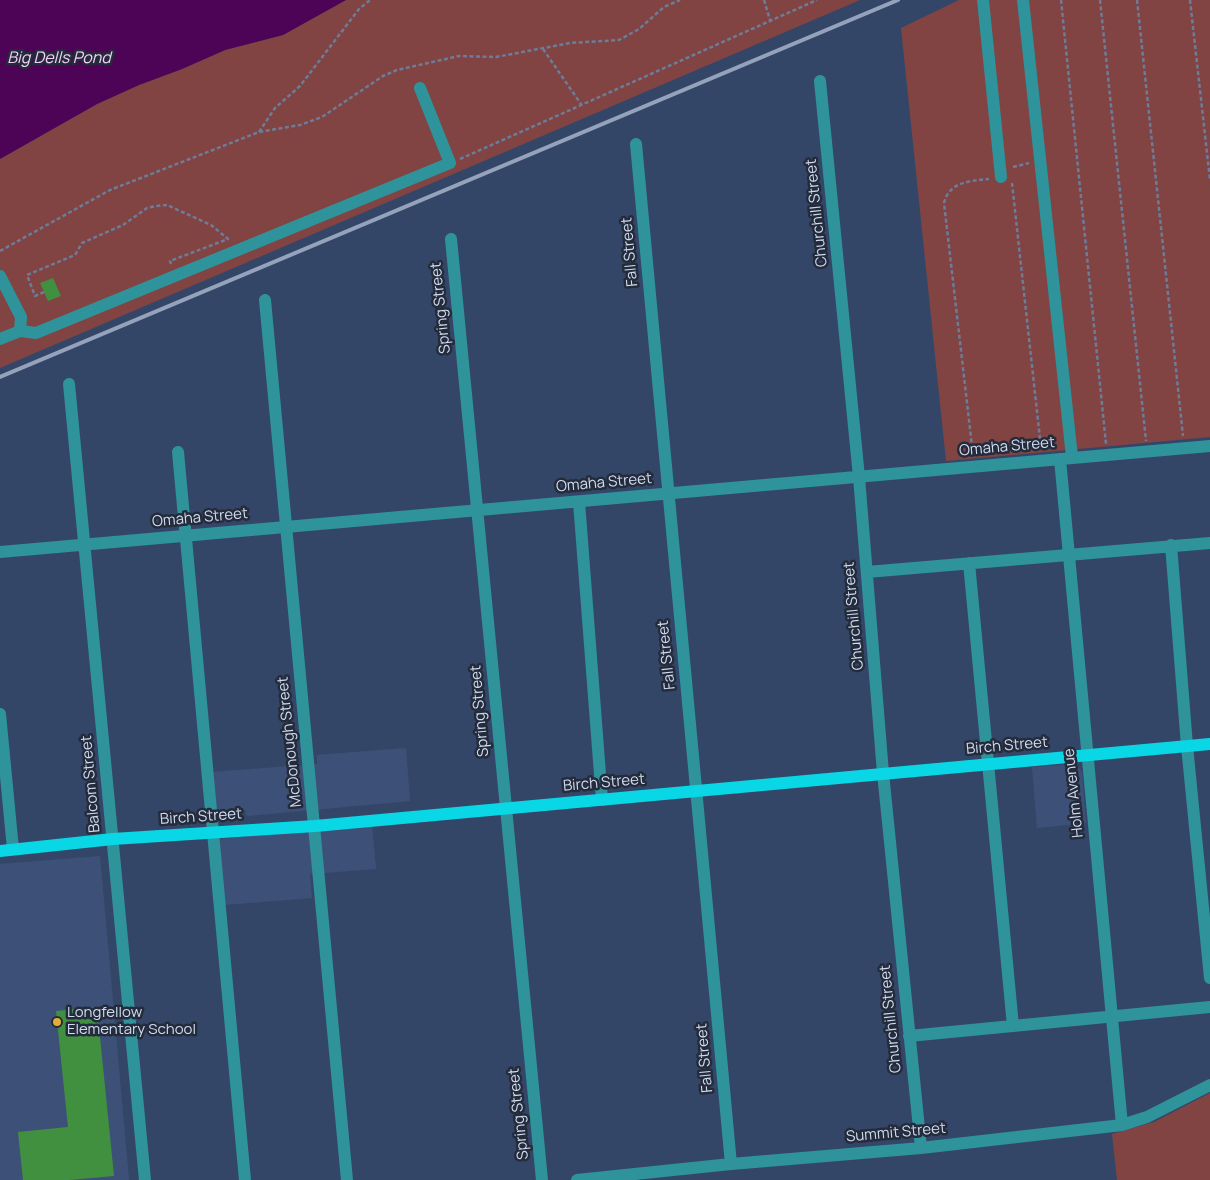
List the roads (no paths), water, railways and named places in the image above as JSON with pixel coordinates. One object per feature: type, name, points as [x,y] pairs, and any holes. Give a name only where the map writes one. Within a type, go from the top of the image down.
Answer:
[{"type":"main road","name":"Birch Street","points":[[6,850],[113,839],[315,826],[1210,744]]},
{"type":"street","points":[[983,0],[1006,177]]},
{"type":"street","name":"Holm Avenue","points":[[1023,0],[1042,161],[1066,458],[1069,556],[1122,1125]]},
{"type":"street","name":"Churchill Street","points":[[820,81],[859,477],[883,773],[921,1148]]},
{"type":"street","points":[[0,339],[20,331],[36,333],[450,163],[420,88]]},
{"type":"street","name":"Fall Street","points":[[636,144],[731,1164]]},
{"type":"street","name":"Spring Street","points":[[451,239],[542,1180]]},
{"type":"street","points":[[0,276],[21,317],[20,331]]},
{"type":"street","name":"McDonough Street","points":[[265,300],[347,1180]]},
{"type":"street","name":"Balcom Street","points":[[69,384],[145,1180]]},
{"type":"street","name":"Omaha Street","points":[[0,552],[1210,446]]},
{"type":"street","points":[[178,452],[246,1180]]},
{"type":"street","points":[[579,502],[602,800]]},
{"type":"street","points":[[867,572],[1210,543]]},
{"type":"street","points":[[1172,545],[1187,746],[1210,978]]},
{"type":"street","points":[[969,563],[1013,1026]]},
{"type":"street","points":[[0,714],[6,850]]},
{"type":"street","points":[[909,1036],[1210,1007]]},
{"type":"street","name":"Summit Street","points":[[577,1180],[636,1177],[731,1164],[921,1148],[1122,1125],[1147,1117],[1210,1085]]},
{"type":"water","name":"Big Dells Pond","points":[[0,0],[346,0],[283,35],[225,50],[97,104],[0,159]]},
{"type":"railway","points":[[0,377],[898,0]]},
{"type":"place","name":"Longfellow Elementary School","points":[[57,1022]]}]
